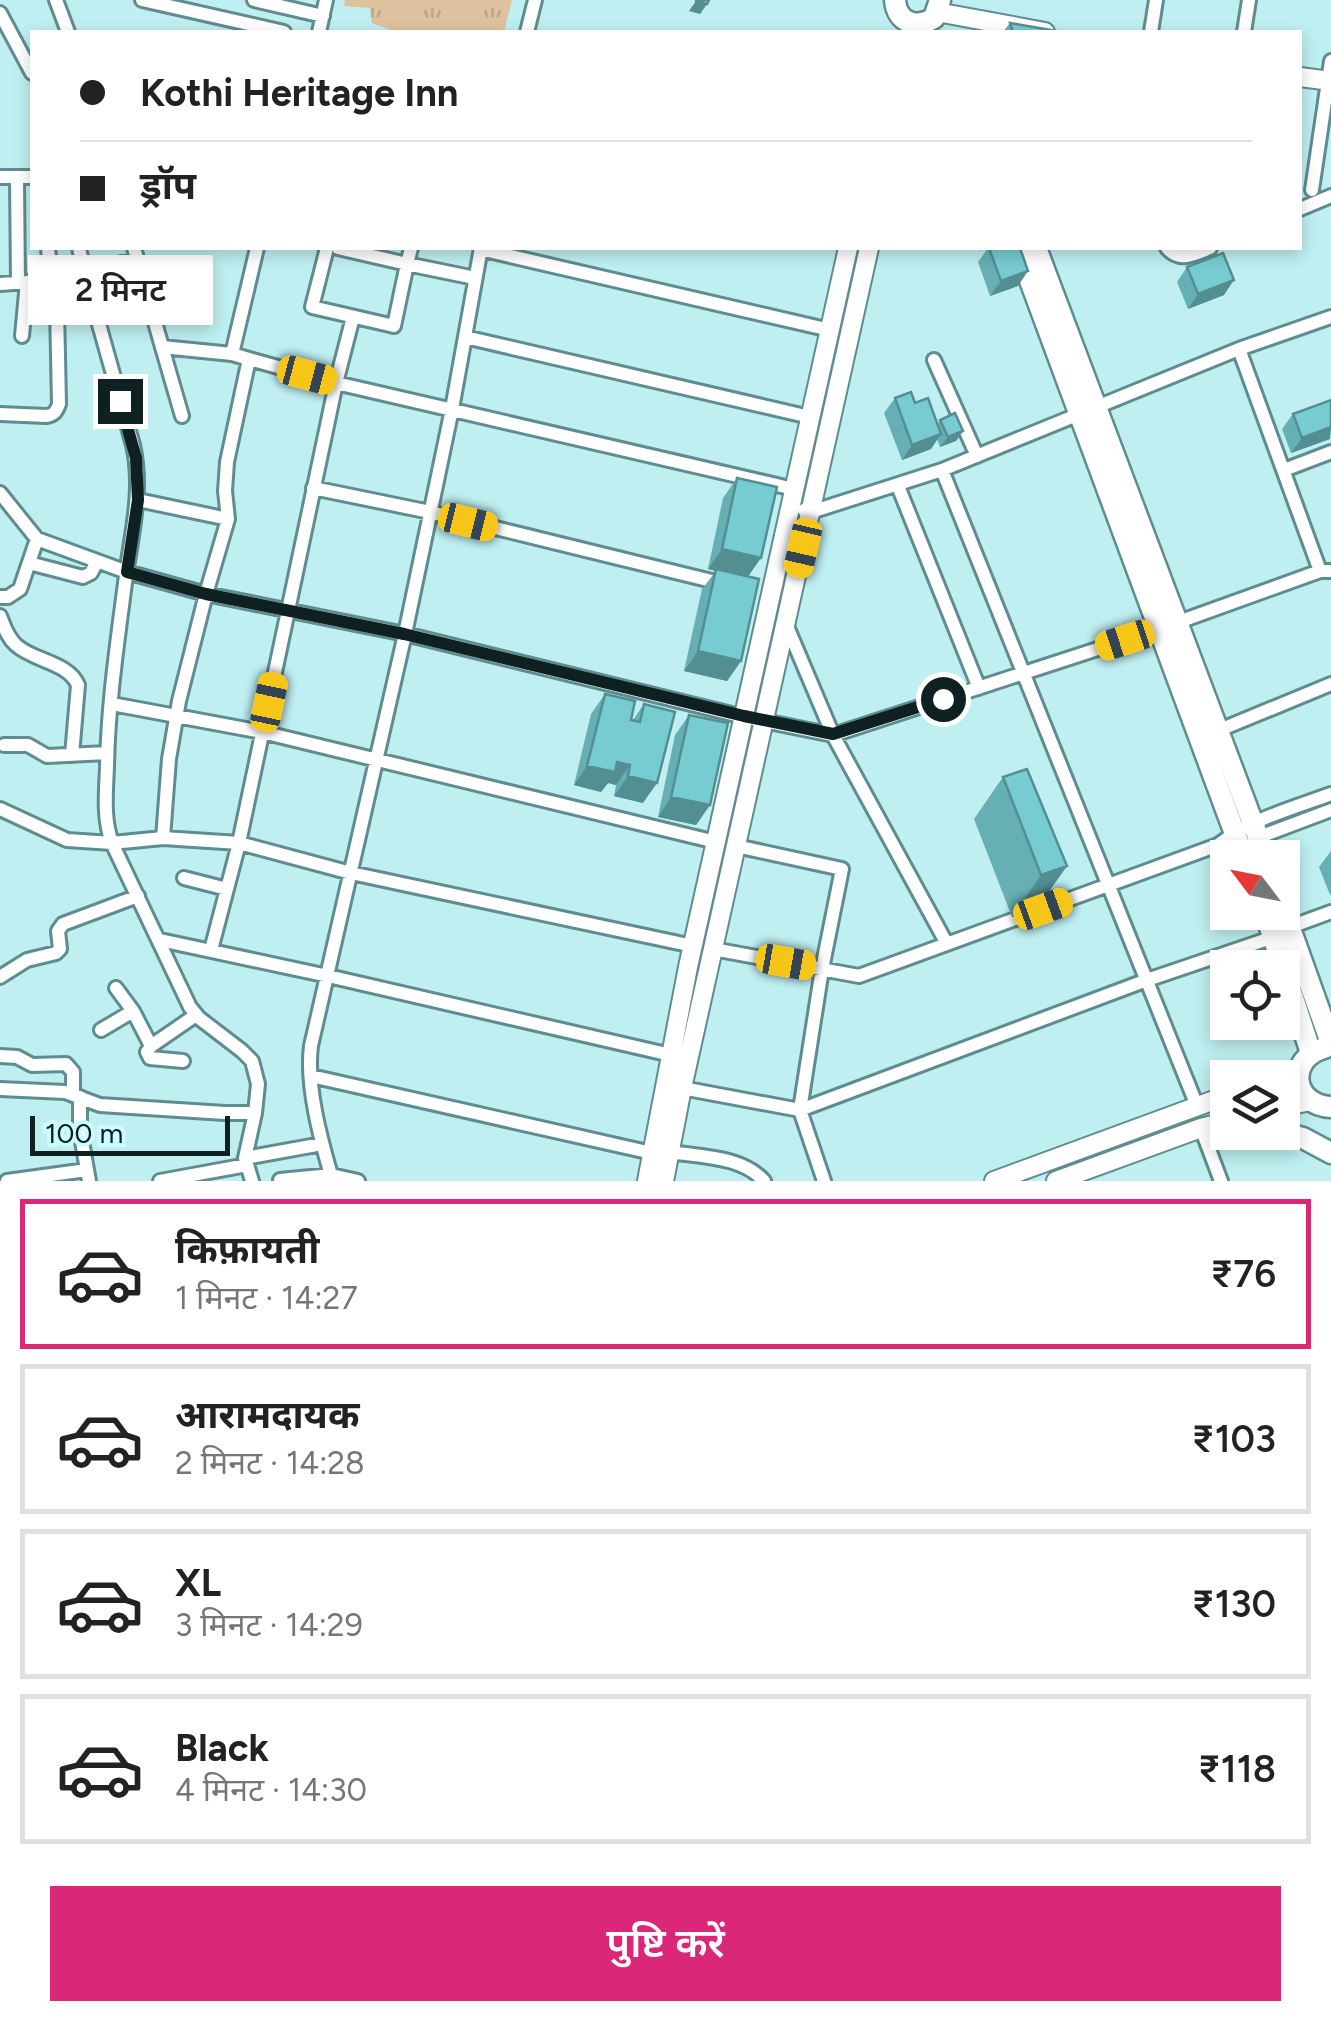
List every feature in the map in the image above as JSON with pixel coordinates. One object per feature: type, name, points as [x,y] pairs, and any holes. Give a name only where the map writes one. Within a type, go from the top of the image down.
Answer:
[{"type":"main road","points":[[917,17],[1029,30]]},
{"type":"main road","points":[[1302,77],[1329,81]]},
{"type":"main road","points":[[664,1181],[661,1152],[671,1056],[848,250]]},
{"type":"main road","points":[[646,1181],[661,1152],[682,1088],[870,250]]},
{"type":"main road","points":[[1019,250],[1087,411],[1244,840]]},
{"type":"main road","points":[[1037,250],[1087,411]]},
{"type":"main road","points":[[1168,626],[1217,730],[1244,840]]},
{"type":"main road","points":[[1282,932],[1318,1053],[1300,1086],[1324,1108]]},
{"type":"main road","points":[[994,1181],[1210,1101]]},
{"type":"main road","points":[[1056,1181],[1079,1177],[1210,1126]]},
{"type":"main road","points":[[1300,1137],[1331,1153]]},
{"type":"street","points":[[56,0],[67,30]]},
{"type":"street","points":[[142,0],[275,30]]},
{"type":"street","points":[[254,0],[322,16]]},
{"type":"street","points":[[320,30],[326,0]]},
{"type":"street","points":[[532,30],[535,0]]},
{"type":"street","points":[[1151,30],[1156,0]]},
{"type":"street","points":[[1244,30],[1249,0]]},
{"type":"street","points":[[0,13],[30,70]]},
{"type":"street","points":[[1331,61],[1306,189],[1331,195]]},
{"type":"street","points":[[0,177],[30,177]]},
{"type":"street","points":[[16,177],[22,336]]},
{"type":"street","points":[[1302,208],[1331,195]]},
{"type":"street","points":[[48,250],[51,277]]},
{"type":"street","points":[[80,250],[133,445],[138,500],[107,753],[106,825],[190,1007],[252,1061],[258,1084],[246,1162],[252,1181]]},
{"type":"street","points":[[232,354],[257,250]]},
{"type":"street","points":[[326,250],[312,306],[394,326],[410,250]]},
{"type":"street","points":[[347,250],[475,278]]},
{"type":"street","points":[[330,1175],[311,1076],[311,1046],[452,409],[481,250]]},
{"type":"street","points":[[490,250],[830,330]]},
{"type":"street","points":[[1170,250],[1183,257],[1204,250]]},
{"type":"street","points":[[0,284],[84,271],[136,254],[182,416]]},
{"type":"street","points":[[0,414],[46,416],[56,411],[57,308]]},
{"type":"street","points":[[211,950],[239,843],[353,317]]},
{"type":"street","points":[[162,348],[232,354],[452,409],[792,498],[812,512],[942,470],[1239,349],[1331,317]]},
{"type":"street","points":[[465,337],[810,417]]},
{"type":"street","points":[[0,494],[37,539],[127,572],[206,594],[404,634],[764,721],[833,734],[1168,626],[1327,568],[1284,470],[1239,349]]},
{"type":"street","points":[[163,838],[176,715],[228,519],[226,462],[250,359]]},
{"type":"street","points":[[934,360],[977,456]]},
{"type":"street","points":[[1284,470],[1331,452]]},
{"type":"street","points":[[942,470],[1197,1106]]},
{"type":"street","points":[[898,486],[979,688]]},
{"type":"street","points":[[313,488],[430,512],[733,586]]},
{"type":"street","points":[[138,500],[228,519]]},
{"type":"street","points":[[0,597],[20,589],[37,539]]},
{"type":"street","points":[[29,563],[83,578],[91,574],[97,561]]},
{"type":"street","points":[[752,590],[770,595]]},
{"type":"street","points":[[0,616],[20,648],[76,679],[72,755]]},
{"type":"street","points":[[785,622],[833,734],[947,944]]},
{"type":"street","points":[[1217,730],[1331,684]]},
{"type":"street","points":[[112,704],[262,732],[716,842]]},
{"type":"street","points":[[4,745],[28,746],[47,756],[107,753]]},
{"type":"street","points":[[1249,840],[1331,794]]},
{"type":"street","points":[[0,809],[68,840],[112,843],[163,838],[239,843],[351,873],[693,946]]},
{"type":"street","points":[[1250,840],[1331,810]]},
{"type":"street","points":[[736,846],[842,869],[800,1110],[824,1181]]},
{"type":"street","points":[[713,949],[859,976],[1107,886],[1210,853]]},
{"type":"street","points":[[184,878],[227,889]]},
{"type":"street","points":[[0,977],[27,960],[56,953],[60,949],[58,931],[62,924],[138,896]]},
{"type":"street","points":[[682,1088],[800,1110],[1331,912]]},
{"type":"street","points":[[160,940],[671,1056]]},
{"type":"street","points":[[116,988],[151,1046]]},
{"type":"street","points":[[102,1030],[133,1011]]},
{"type":"street","points":[[183,1061],[150,1058],[147,1052],[196,1015]]},
{"type":"street","points":[[0,1056],[17,1057],[32,1066],[66,1064],[73,1072],[88,1176],[7,1181]]},
{"type":"street","points":[[311,1076],[661,1152],[738,1163],[764,1181]]},
{"type":"street","points":[[0,1089],[76,1096],[100,1105],[255,1113]]},
{"type":"street","points":[[1201,1128],[1221,1181]]},
{"type":"street","points":[[160,1181],[322,1144]]},
{"type":"street","points":[[280,1180],[330,1175],[358,1181]]},
{"type":"green space","points":[[345,0],[512,0],[504,30],[391,30],[372,23],[370,8],[344,6]]},
{"type":"building","points":[[1010,23],[1050,30],[1012,30]]},
{"type":"building","points":[[990,250],[1021,250],[1028,271],[1001,281]]},
{"type":"building","points":[[1223,253],[1234,280],[1198,294],[1187,267]]},
{"type":"building","points":[[911,392],[915,403],[928,398],[941,434],[912,445],[895,398]]},
{"type":"building","points":[[1331,400],[1331,427],[1302,438],[1293,414]]},
{"type":"building","points":[[955,413],[963,431],[948,437],[940,420]]},
{"type":"building","points":[[737,478],[777,487],[761,558],[722,549]]},
{"type":"building","points":[[716,569],[759,579],[741,661],[698,651]]},
{"type":"building","points":[[605,694],[635,701],[631,720],[640,722],[644,704],[675,712],[657,783],[628,776],[630,765],[617,762],[615,772],[587,766]]},
{"type":"building","points":[[689,715],[728,723],[710,805],[671,797]]},
{"type":"building","points":[[1027,769],[1067,866],[1041,875],[1003,777]]},
{"type":"route","points":[[120,401],[136,458],[138,500],[127,572],[206,594],[404,634],[833,734],[943,699]]}]
